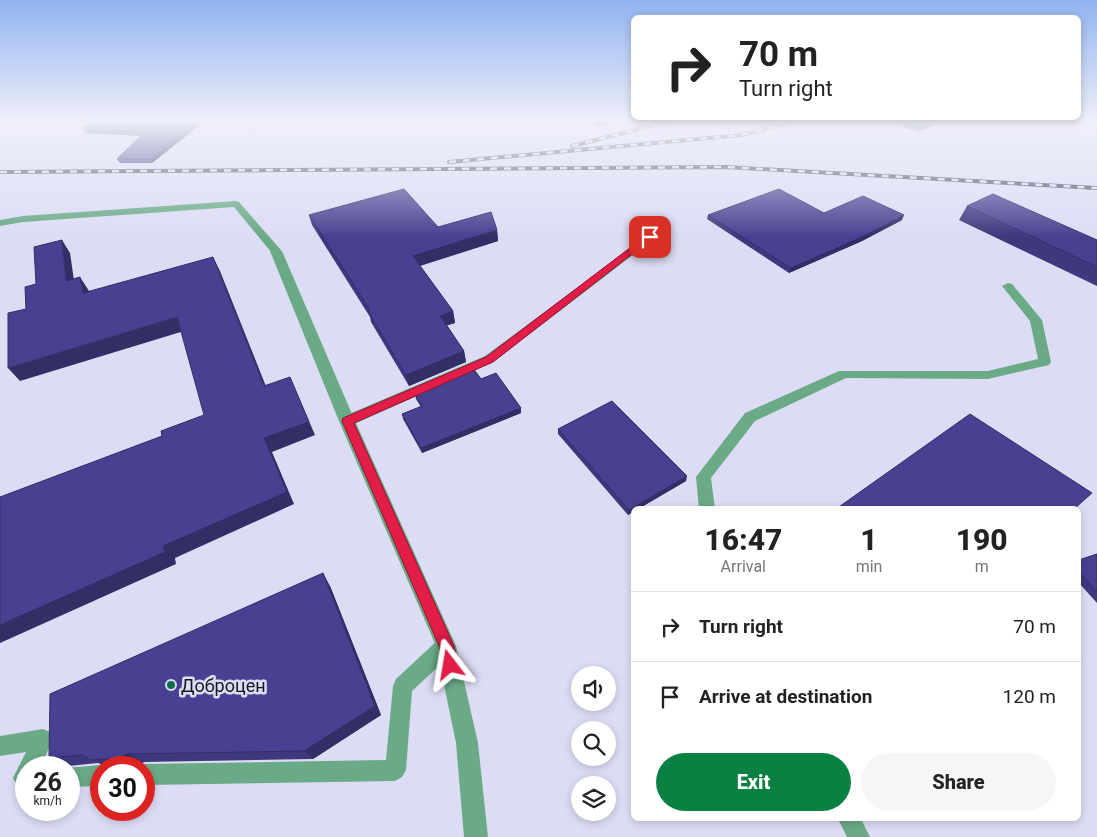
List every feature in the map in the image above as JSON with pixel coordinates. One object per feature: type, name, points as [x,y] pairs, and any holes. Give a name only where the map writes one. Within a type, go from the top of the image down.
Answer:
[{"type":"street","points":[[276,251],[347,421],[446,646],[467,743],[476,837]]},
{"type":"lane","points":[[0,223],[23,219],[236,204],[276,251]]},
{"type":"lane","points":[[347,421],[489,359],[650,237]]},
{"type":"lane","points":[[708,506],[703,477],[750,417],[844,374],[988,375],[1045,362],[1036,320],[1008,286]]},
{"type":"lane","points":[[155,776],[395,770],[403,686],[446,646]]},
{"type":"lane","points":[[0,746],[43,739],[35,756]]},
{"type":"lane","points":[[851,821],[858,837]]},
{"type":"building","points":[[404,189],[438,227],[491,212],[497,230],[413,256],[453,311],[440,316],[464,351],[406,375],[368,311],[370,310],[309,215]]},
{"type":"building","points":[[779,189],[824,213],[863,196],[904,215],[864,236],[791,268],[708,215]]},
{"type":"building","points":[[993,194],[1097,240],[1097,267],[967,206]]},
{"type":"building","points":[[62,240],[66,281],[80,277],[83,293],[213,257],[264,386],[290,377],[309,422],[264,438],[287,492],[163,546],[165,552],[0,625],[0,497],[162,436],[161,431],[204,415],[177,317],[8,368],[8,313],[26,309],[25,287],[36,284],[34,247]]},
{"type":"building","points":[[473,368],[481,379],[496,373],[521,408],[421,448],[402,414],[422,406],[415,394]]},
{"type":"building","points":[[612,401],[687,476],[636,506],[631,506],[629,510],[558,429]]},
{"type":"building","points":[[970,414],[1092,493],[1077,506],[840,506]]},
{"type":"building","points":[[1097,554],[1097,592],[1081,574],[1081,559]]},
{"type":"building","points":[[323,573],[375,706],[304,751],[128,754],[124,756],[90,756],[90,760],[83,755],[49,756],[50,694]]},
{"type":"railway","points":[[449,162],[481,159]]},
{"type":"railway","points":[[0,172],[726,167],[1097,188]]},
{"type":"place","name":"Доброцен","points":[[171,685]]},
{"type":"route","points":[[450,665],[446,646],[347,421],[489,359],[650,237]]}]
